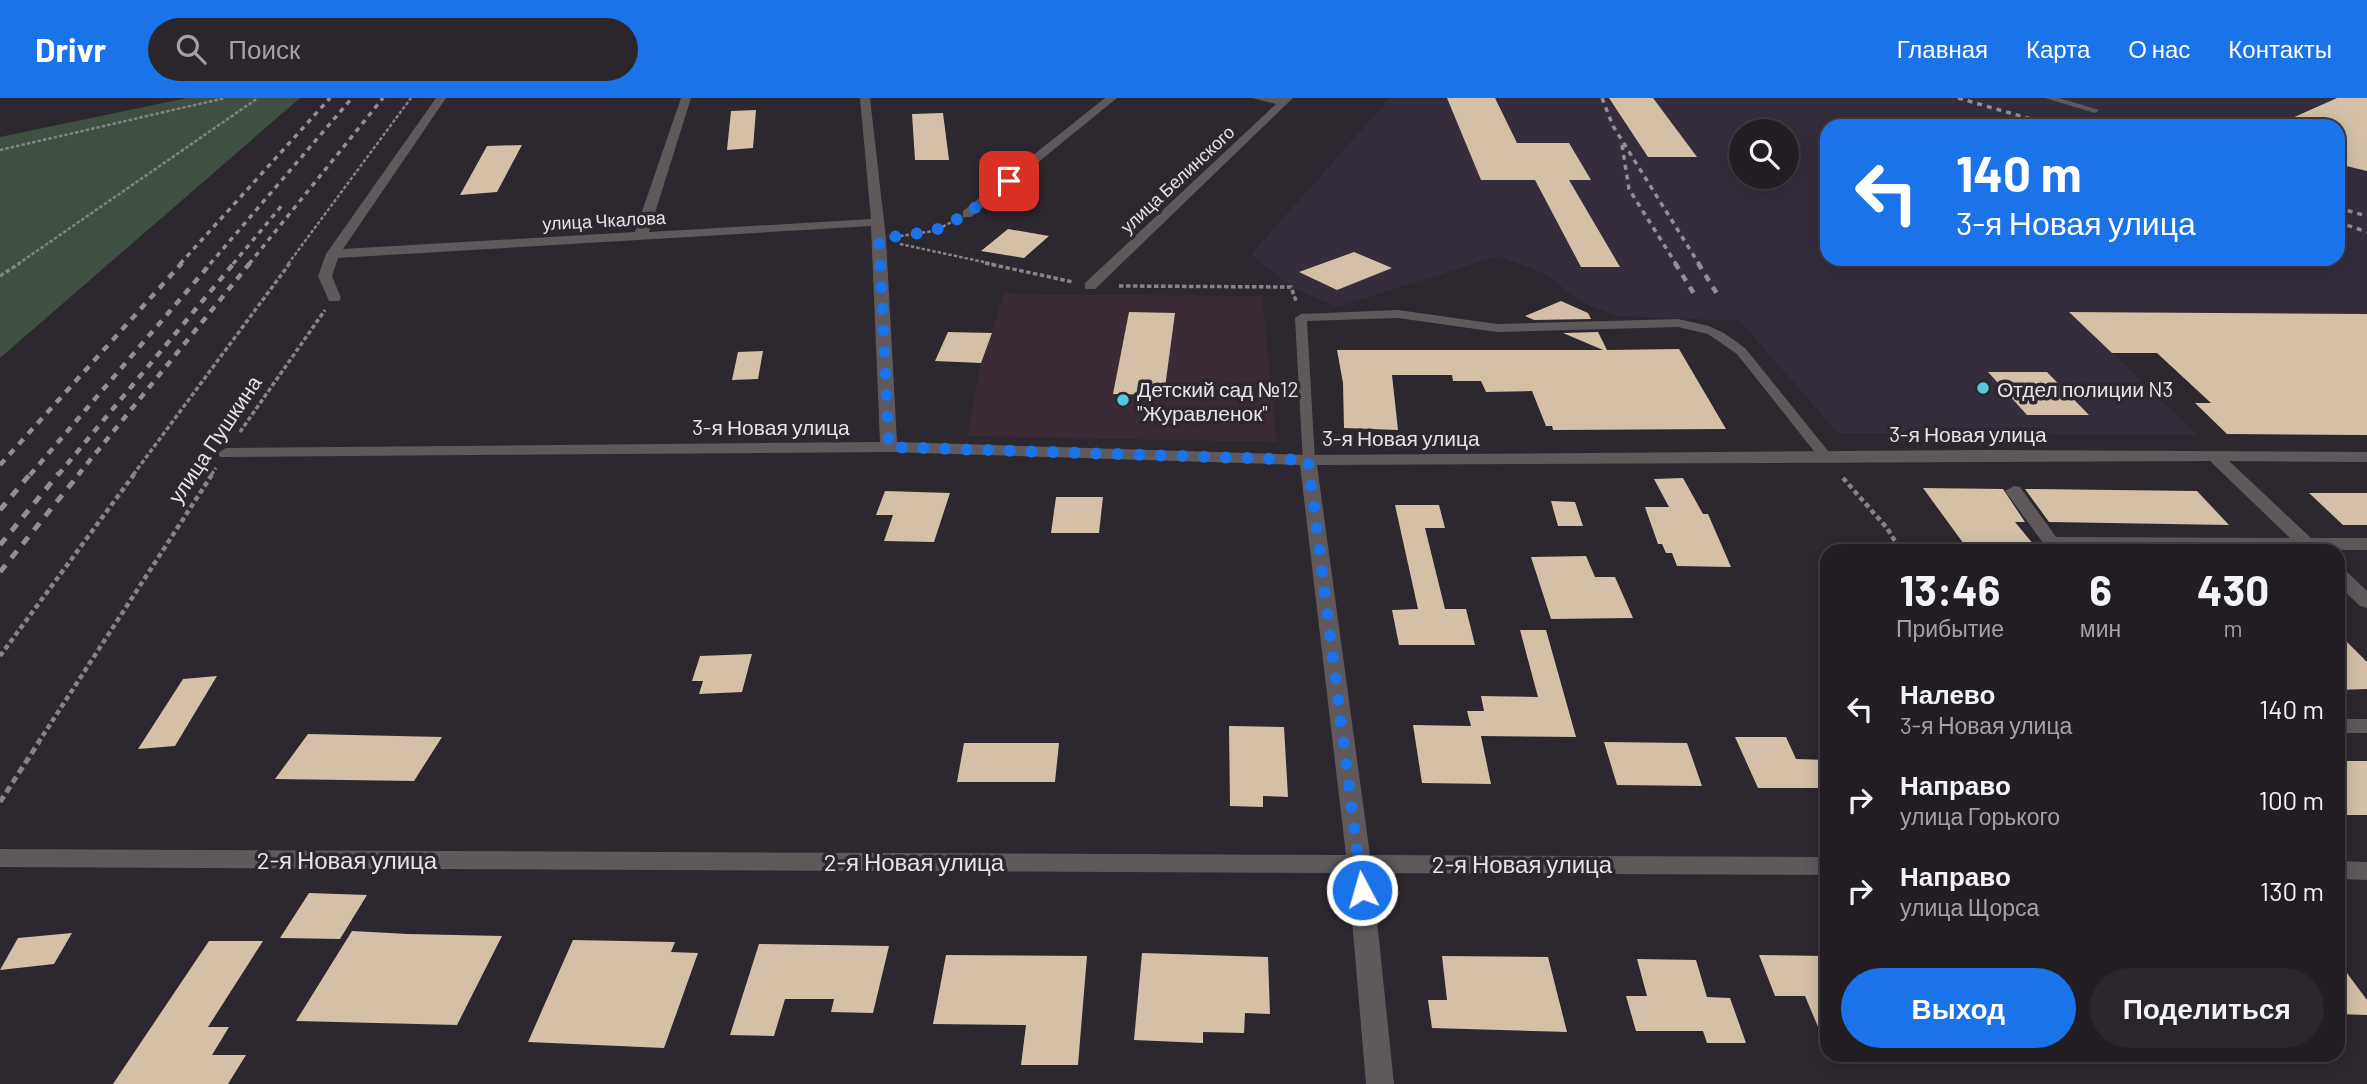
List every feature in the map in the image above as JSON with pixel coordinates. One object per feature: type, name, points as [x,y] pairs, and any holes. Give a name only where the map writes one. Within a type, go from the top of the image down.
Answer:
[{"type":"street","points":[[334,298],[325,276],[333,254],[441,98]]},
{"type":"street","points":[[641,235],[686,98]]},
{"type":"street","points":[[865,98],[879,239],[889,447]]},
{"type":"street","points":[[967,214],[1112,98]]},
{"type":"street","points":[[1257,98],[1286,100]]},
{"type":"street","name":"улица Белинского","points":[[1090,286],[1286,100]]},
{"type":"street","name":"улица Чкалова","points":[[333,254],[877,222]]},
{"type":"street","name":"3-я Новая улица","points":[[226,453],[889,447],[1308,460],[2367,457]]},
{"type":"street","points":[[2214,456],[2306,544]]},
{"type":"street","points":[[1308,460],[1360,862],[1380,1084]]},
{"type":"street","points":[[2014,491],[2053,544]]},
{"type":"street","points":[[2345,546],[2367,544]]},
{"type":"street","points":[[2345,581],[2367,602]]},
{"type":"street","points":[[2345,726],[2367,726]]},
{"type":"street","name":"2-я Новая улица","points":[[0,858],[1820,866]]},
{"type":"street","points":[[2345,870],[2367,871]]},
{"type":"lane","points":[[2049,98],[2095,110]]},
{"type":"lane","points":[[1308,460],[1301,318],[1398,314],[1497,328],[1678,323],[1704,327],[1741,351],[1826,457]]},
{"type":"path","points":[[0,150],[225,98]]},
{"type":"path","points":[[0,276],[75,227],[257,98]]},
{"type":"path","points":[[0,656],[411,98]]},
{"type":"path","points":[[879,239],[934,231],[967,214]]},
{"type":"path","name":"улица Пушкина","points":[[0,802],[226,453],[334,298]]},
{"type":"path","points":[[1826,457],[1896,544]]},
{"type":"shaded area","points":[[1390,98],[2367,98],[2367,314],[2070,312],[2197,435],[1838,433],[1740,321],[1617,316],[1580,302],[1546,274],[1498,256],[1337,307],[1291,287],[1251,254]]},
{"type":"shaded area","name":"Детский сад №12 \"Журавленок\"","points":[[1004,294],[1262,296],[1277,442],[967,436],[981,363]]},
{"type":"green space","points":[[187,98],[300,98],[0,358],[0,137]]},
{"type":"building","points":[[1447,98],[1495,98],[1517,143],[1569,143],[1591,180],[1569,180],[1620,267],[1581,267],[1535,180],[1481,180]]},
{"type":"building","points":[[1609,98],[1653,98],[1697,157],[1648,157]]},
{"type":"building","points":[[2337,98],[2367,98],[2367,171],[2345,166],[2345,119],[2290,119]]},
{"type":"building","points":[[756,110],[753,148],[727,150],[731,111]]},
{"type":"building","points":[[943,113],[949,160],[915,160],[912,114]]},
{"type":"building","points":[[522,145],[497,192],[460,195],[487,146]]},
{"type":"building","points":[[1008,229],[1049,236],[1024,258],[981,251]]},
{"type":"building","points":[[1354,252],[1392,268],[1337,290],[1299,272]]},
{"type":"building","points":[[1561,301],[1588,313],[1591,319],[1534,320],[1525,316]]},
{"type":"building","points":[[1129,312],[1175,313],[1164,395],[1113,394]]},
{"type":"building","points":[[2069,312],[2367,314],[2367,435],[2227,434],[2195,403],[2211,403],[2157,353],[2112,353]]},
{"type":"building","points":[[948,332],[992,333],[981,363],[935,361]]},
{"type":"building","points":[[1598,332],[1607,350],[1679,349],[1726,429],[1553,430],[1552,426],[1546,426],[1532,391],[1486,392],[1481,381],[1453,381],[1452,375],[1392,375],[1398,430],[1344,428],[1343,383],[1337,350],[1603,350],[1563,333]]},
{"type":"building","points":[[763,351],[758,379],[732,380],[738,352]]},
{"type":"building","points":[[1988,372],[2047,372],[2089,415],[2027,415]]},
{"type":"building","points":[[1683,478],[1703,514],[1708,514],[1731,567],[1677,566],[1672,553],[1666,553],[1662,544],[1658,544],[1645,507],[1669,507],[1654,479]]},
{"type":"building","points":[[1923,488],[2003,489],[2025,522],[2015,522],[2033,544],[1964,544]]},
{"type":"building","points":[[2025,489],[2197,491],[2229,525],[2049,522]]},
{"type":"building","points":[[885,491],[950,493],[934,542],[884,541],[893,515],[876,515]]},
{"type":"building","points":[[2309,493],[2367,493],[2367,525],[2343,525]]},
{"type":"building","points":[[1056,497],[1103,497],[1099,533],[1051,533]]},
{"type":"building","points":[[1551,501],[1575,502],[1583,526],[1558,526]]},
{"type":"building","points":[[1395,505],[1439,505],[1445,528],[1425,528],[1445,609],[1466,609],[1475,645],[1399,645],[1392,610],[1418,609]]},
{"type":"building","points":[[1586,556],[1595,577],[1615,577],[1633,618],[1551,619],[1531,557]]},
{"type":"building","points":[[1520,630],[1546,630],[1576,737],[1481,736],[1491,784],[1422,783],[1413,725],[1471,726],[1467,711],[1484,711],[1481,696],[1538,697]]},
{"type":"building","points":[[2345,640],[2367,662],[2367,689],[2345,690]]},
{"type":"building","points":[[752,654],[742,692],[699,694],[703,681],[692,681],[700,656]]},
{"type":"building","points":[[217,676],[175,746],[138,749],[183,679]]},
{"type":"building","points":[[1229,726],[1284,727],[1288,797],[1263,796],[1263,807],[1230,806]]},
{"type":"building","points":[[308,734],[442,737],[414,781],[275,779]]},
{"type":"building","points":[[1735,737],[1786,737],[1796,759],[1820,760],[1820,788],[1758,788]]},
{"type":"building","points":[[1604,742],[1687,743],[1702,786],[1617,785]]},
{"type":"building","points":[[964,743],[1059,743],[1055,782],[957,782]]},
{"type":"building","points":[[2345,761],[2367,761],[2367,815],[2345,815]]},
{"type":"building","points":[[309,893],[367,895],[340,939],[280,938]]},
{"type":"building","points":[[352,931],[502,936],[457,1025],[296,1021]]},
{"type":"building","points":[[72,933],[54,964],[0,970],[18,938]]},
{"type":"building","points":[[573,940],[675,942],[671,952],[698,953],[664,1048],[528,1042]]},
{"type":"building","points":[[209,941],[263,941],[208,1027],[229,1027],[212,1055],[246,1055],[228,1084],[113,1084]]},
{"type":"building","points":[[759,944],[889,946],[873,1013],[831,1012],[834,999],[785,999],[774,1036],[730,1035]]},
{"type":"building","points":[[1142,953],[1268,957],[1270,1014],[1245,1013],[1244,1033],[1203,1032],[1203,1043],[1134,1040]]},
{"type":"building","points":[[946,955],[1087,956],[1078,1065],[1021,1065],[1026,1025],[933,1024]]},
{"type":"building","points":[[1759,955],[1820,956],[1820,1031],[1805,996],[1775,996]]},
{"type":"building","points":[[1442,956],[1548,957],[1567,1032],[1432,1028],[1428,1000],[1447,1000]]},
{"type":"building","points":[[1637,959],[1696,960],[1707,997],[1730,998],[1746,1043],[1707,1043],[1703,1031],[1636,1031],[1626,996],[1647,996]]},
{"type":"building","points":[[2345,970],[2367,1000],[2367,1015],[2345,1014]]},
{"type":"railway","points":[[180,264],[330,98]]},
{"type":"railway","points":[[210,264],[352,98]]},
{"type":"railway","points":[[249,264],[383,98]]},
{"type":"railway","points":[[1602,98],[1613,126],[1699,264]]},
{"type":"railway","points":[[1958,98],[2031,119]]},
{"type":"railway","points":[[1622,145],[1629,189],[1676,264]]},
{"type":"railway","points":[[233,264],[284,203]]},
{"type":"railway","points":[[2345,210],[2367,216]]},
{"type":"railway","points":[[2345,224],[2367,232]]},
{"type":"railway","points":[[0,465],[182,263]]},
{"type":"railway","points":[[30,475],[211,263]]},
{"type":"railway","points":[[58,475],[234,263]]},
{"type":"railway","points":[[78,475],[250,263]]},
{"type":"railway","points":[[1675,263],[1696,297]]},
{"type":"railway","points":[[1698,263],[1719,297]]},
{"type":"railway","points":[[0,510],[31,473]]},
{"type":"railway","points":[[0,545],[59,473]]},
{"type":"railway","points":[[0,572],[80,473]]},
{"type":"place","name":"Отдел полиции N3","points":[[1983,388]]},
{"type":"place","name":"Детский сад №12 \"Журавленок\"","points":[[1123,400]]},
{"type":"route","points":[[1009,181],[967,214],[934,231],[879,239],[889,447],[1308,460],[1362,890]]}]
